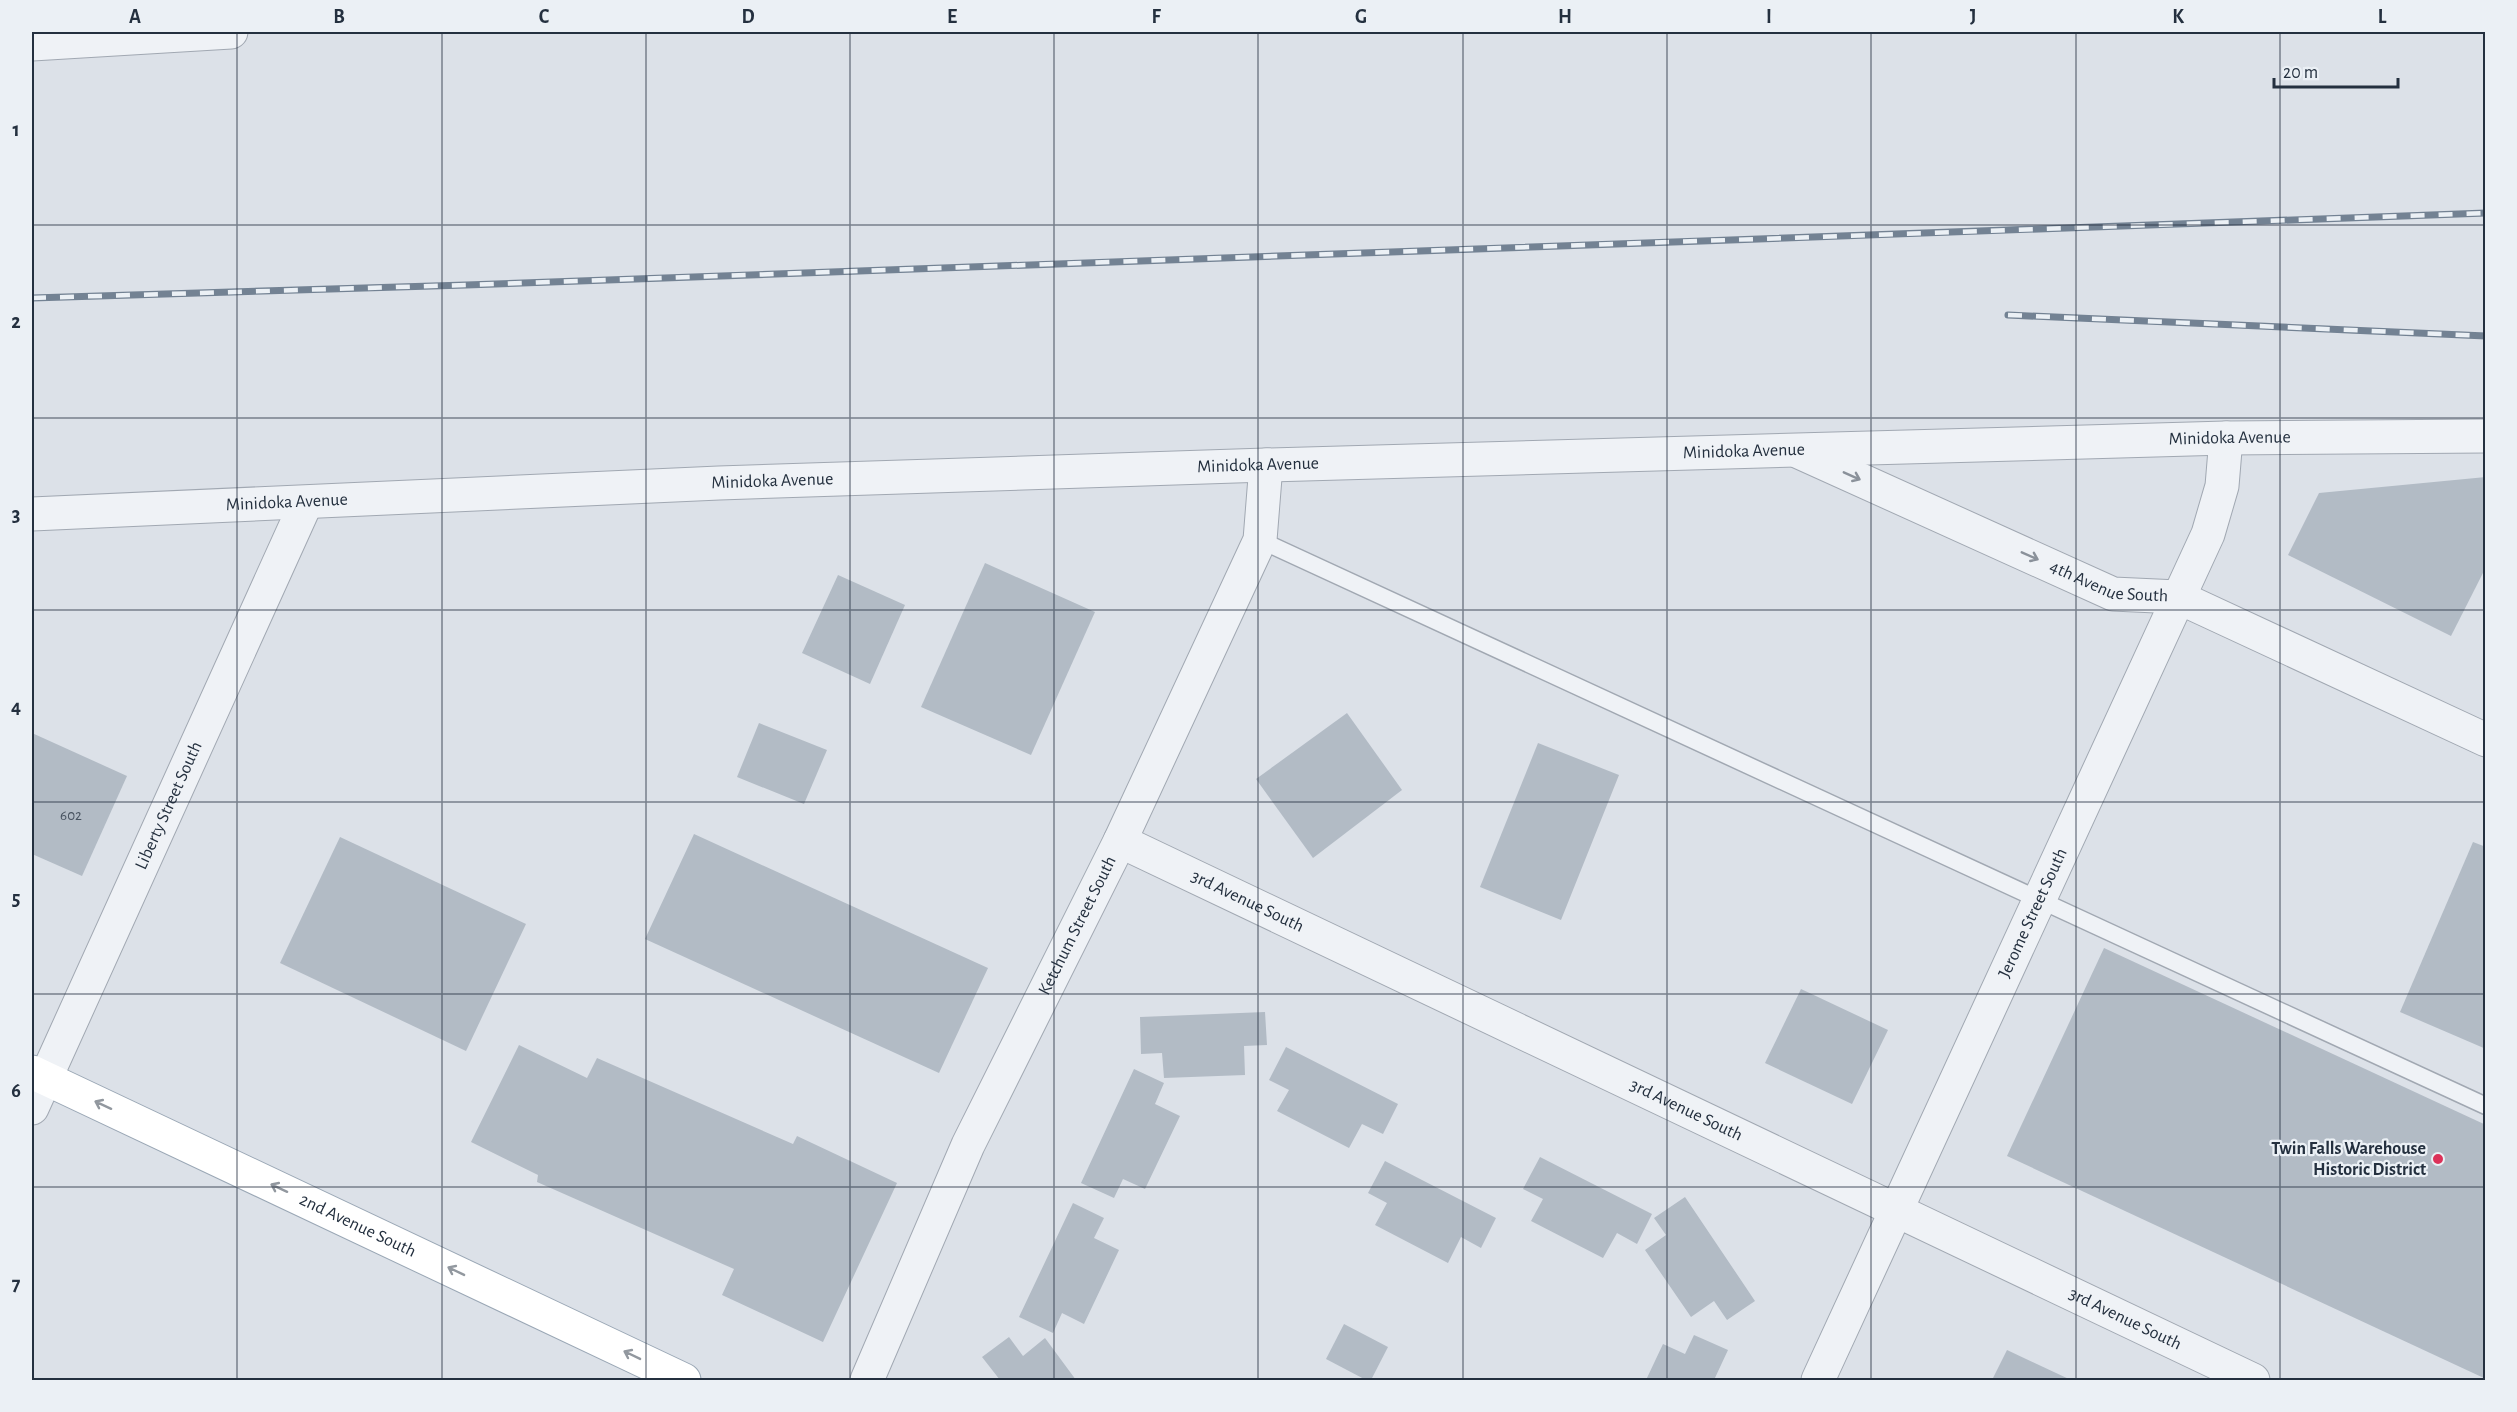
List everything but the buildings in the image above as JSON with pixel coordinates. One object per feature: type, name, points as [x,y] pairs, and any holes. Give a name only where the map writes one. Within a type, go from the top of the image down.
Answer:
[{"type":"main road","name":"2nd Avenue South","points":[[38,1075],[684,1380]]},
{"type":"street","points":[[32,44],[231,32]]},
{"type":"street","name":"Minidoka Avenue","points":[[32,514],[719,483],[1266,465],[1799,452],[2226,438],[2486,436]]},
{"type":"street","name":"Jerome Street South","points":[[1818,1380],[2208,534],[2222,486],[2226,438]]},
{"type":"street","name":"4th Avenue South","points":[[1799,452],[2113,594],[2178,597],[2486,740]]},
{"type":"street","name":"Ketchum Street South","points":[[867,1380],[968,1145],[1120,841],[1260,540],[1266,465]]},
{"type":"street","name":"Liberty Street South","points":[[32,1107],[38,1075],[306,503]]},
{"type":"street","name":"3rd Avenue South","points":[[1120,841],[1895,1212],[2253,1380]]},
{"type":"lane","points":[[1260,540],[2486,1106]]},
{"type":"railway","points":[[32,298],[466,285],[2486,213]]},
{"type":"railway","points":[[2008,315],[2486,336]]},
{"type":"place","name":"Twin Falls Warehouse Historic District","points":[[2438,1159]]}]
